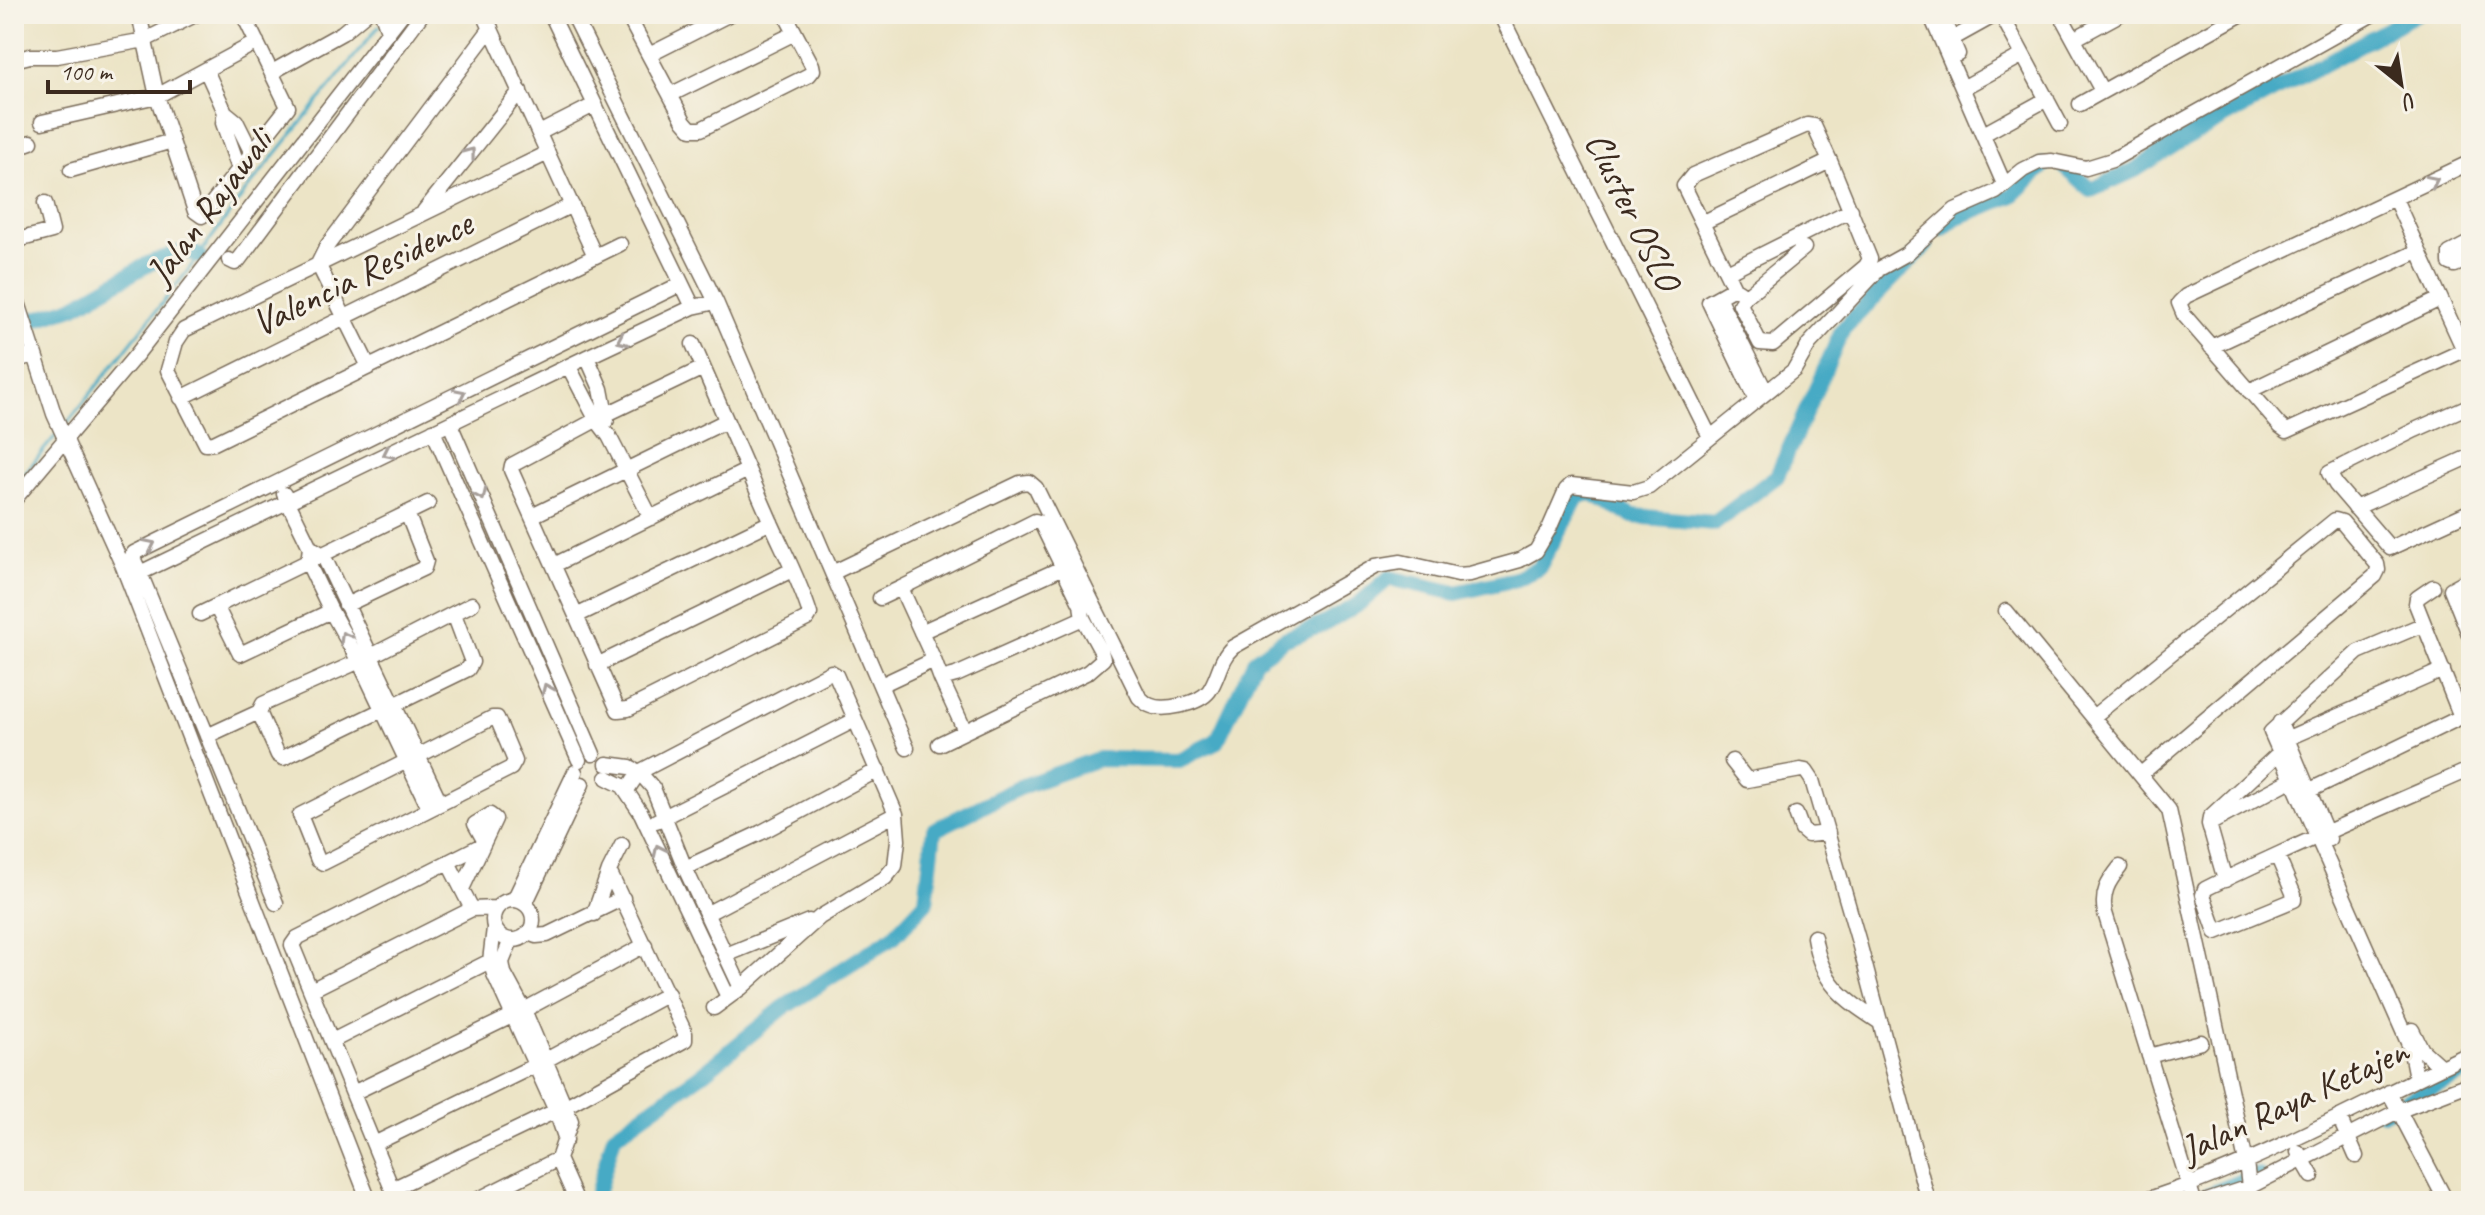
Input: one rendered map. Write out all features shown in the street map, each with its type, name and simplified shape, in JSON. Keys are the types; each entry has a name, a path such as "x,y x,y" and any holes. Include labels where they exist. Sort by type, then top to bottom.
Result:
{"street":[{"path":"139,14 157,96 199,216 205,214 288,107 245,18 262,14"},
{"path":"14,60 30,56 62,56 145,40 197,14"},
{"path":"272,72 342,33 365,14"},
{"name":"Jalan Rajawali","path":"14,500 62,432 137,354 384,20 402,14"},
{"path":"229,260 238,261 422,14"},
{"path":"484,14 595,256"},
{"path":"551,14 693,307"},
{"path":"573,14 716,302 907,748"},
{"path":"649,55 730,14"},
{"path":"629,15 684,121 691,129 701,129 796,83 813,70 785,14"},
{"name":"Cluster OSLO","path":"1500,14 1710,437"},
{"path":"1930,14 2004,184"},
{"path":"1941,14 1992,136 2047,99"},
{"path":"1952,39 1999,14 2060,124"},
{"path":"2060,14 2102,91"},
{"path":"2074,39 2120,14"},
{"path":"2080,104 2215,20 2242,14"},
{"path":"832,573 1020,483 1029,482 1036,488 1139,697 1148,705 1164,707 1203,697 1211,688 1223,658 1233,647 1376,566 1401,562 1458,575 1520,560 1536,551 1571,485 1641,491 1794,370 1809,344 1879,269 1906,254 1955,210 1996,192 2023,170 2039,162 2052,161 2086,168 2112,160 2373,14"},
{"path":"318,264 327,246 491,28"},
{"path":"670,95 795,33"},
{"path":"42,122 157,96 257,42"},
{"path":"1970,84 2023,55"},
{"path":"206,70 225,112 236,121 252,153"},
{"path":"421,214 520,91"},
{"path":"539,133 594,105"},
{"path":"225,112 223,123 239,169"},
{"path":"1807,125 1814,126 1851,210 1870,259 1866,266 1773,344 1760,343 1740,304 1740,292 1684,186 1693,175 1807,125"},
{"path":"71,170 172,141"},
{"path":"14,148 31,142"},
{"path":"548,153 184,330 176,342 168,367 206,444 211,445 620,244"},
{"path":"1702,223 1830,161"},
{"path":"2395,199 2440,299 2467,349 2290,431 2282,429 2182,311 2181,299 2471,162"},
{"path":"14,241 52,231 45,203"},
{"name":"Valencia Residence","path":"181,398 572,205"},
{"path":"1727,272 1851,210"},
{"path":"1761,396 1713,299 1740,292 1804,248"},
{"path":"2211,347 2418,251"},
{"path":"318,264 369,367"},
{"path":"276,903 132,556 681,284"},
{"path":"14,290 33,355 62,432 122,564 369,1201"},
{"path":"2249,391 2440,299"},
{"path":"140,573 693,307 716,302"},
{"path":"571,340 579,361 582,392 601,416 651,518"},
{"path":"693,344 810,612 807,619 623,711 615,707 512,475 512,465 601,416 703,368"},
{"path":"14,361 33,355"},
{"path":"579,361 598,383 601,416"},
{"path":"582,392 598,383"},
{"path":"2471,405 2330,471 2333,481 2390,548 2471,511"},
{"path":"532,516 726,421"},
{"path":"450,424 593,754 601,757 607,771 627,790 647,825 728,997"},
{"path":"433,431 579,772 596,786 607,771 630,767 653,788 663,818 741,988"},
{"path":"2355,508 2471,456"},
{"path":"554,565 748,470"},
{"path":"279,483 310,547 323,555 346,605 365,659 434,805"},
{"path":"200,614 428,503"},
{"path":"346,605 424,568 426,561 407,513"},
{"path":"2093,717 2335,520 2342,522 2377,564 2375,576 2141,774"},
{"path":"880,598 1035,521 1041,523 1064,567 1081,605 1083,618 1101,651 1103,659 1088,672 939,744"},
{"path":"576,616 771,522"},
{"path":"310,547 308,563 331,611 365,659"},
{"path":"921,632 1064,567"},
{"path":"597,665 792,570"},
{"path":"2471,578 2451,589 2471,638"},
{"path":"2303,793 2461,717 2416,600 2433,587"},
{"path":"901,588 965,731"},
{"path":"207,736 259,712 263,704 365,659 472,604"},
{"path":"216,606 240,654 331,611"},
{"path":"2006,611 2169,810 2247,1175"},
{"path":"259,712 278,755 283,758 468,669 472,662 471,654 454,614"},
{"path":"941,679 981,665 1083,618"},
{"path":"2303,793 2291,780 2280,745 2280,722 2358,652 2424,624"},
{"path":"881,685 934,660"},
{"path":"2225,880 2209,824 2211,815 2280,745 2443,670"},
{"path":"627,790 639,772 827,673 836,675 896,814 897,857 891,872 820,917 741,988 714,1008"},
{"path":"497,718 515,761 514,766 323,863 318,860 300,815 412,758 497,718"},
{"path":"647,825 855,720"},
{"path":"2280,745 2414,1045 2416,1078"},
{"path":"520,902 579,772 593,754"},
{"path":"1732,761 1747,780 1796,770 1806,771 1814,785 1928,1201"},
{"path":"2277,855 2294,900 2218,932 2203,893 2206,888 2277,855 2471,769"},
{"path":"685,868 760,833 878,770"},
{"path":"2209,824 2291,780"},
{"path":"706,914 896,814"},
{"path":"1796,814 1802,830 1808,835 1828,833"},
{"path":"462,889 483,842 292,945 394,1195 685,1040 685,1033 668,994 609,871"},
{"path":"594,914 622,845"},
{"path":"448,862 472,909"},
{"path":"2120,867 2106,887 2104,908 2191,1193"},
{"path":"682,900 696,892"},
{"path":"528,933 547,935 623,898"},
{"path":"311,990 472,909 496,908 504,902 520,902 532,913 532,925 520,939 501,937 494,928"},
{"path":"475,1201 558,1159 571,1121 561,1108 504,973 496,961 493,918 496,908"},
{"path":"726,955 820,917"},
{"path":"1814,937 1822,968 1836,992 1881,1023"},
{"path":"703,946 718,938"},
{"path":"332,1041 496,961 511,940"},
{"path":"353,1093 519,1012 645,945"},
{"path":"374,1144 541,1062 668,994"},
{"path":"2149,1056 2201,1042"},
{"path":"2414,1045 2441,1067"},
{"name":"Jalan Raya Ketajen","path":"2143,1201 2214,1189 2247,1175 2394,1101 2416,1078 2471,1053"},
{"path":"2214,1189 2298,1151 2394,1101 2471,1083"},
{"path":"2394,1101 2446,1201"},
{"path":"2344,1126 2356,1156"},
{"path":"2298,1151 2312,1176"},
{"path":"558,1159 575,1201"}],"waterway":[{"path":"2065,167 2091,190 2135,170 2179,142 2416,14"},
{"path":"65,426 186,273 245,192 379,26"},
{"path":"1942,229 1955,218 2013,195 2044,165"},
{"path":"595,1201 614,1136 703,1073 783,1008 893,937 926,902 934,830 1023,786 1098,759 1179,760 1217,741 1255,660 1285,639 1324,624 1359,604 1389,578 1456,593 1516,579 1538,569 1578,496 1592,493 1633,516 1715,523 1777,476 1843,329 1926,245"},
{"path":"33,320 73,307 150,263 187,250 199,256"},
{"path":"14,486 57,434"},
{"path":"2383,1112 2471,1069"},
{"path":"2193,1201 2258,1175"}]}
